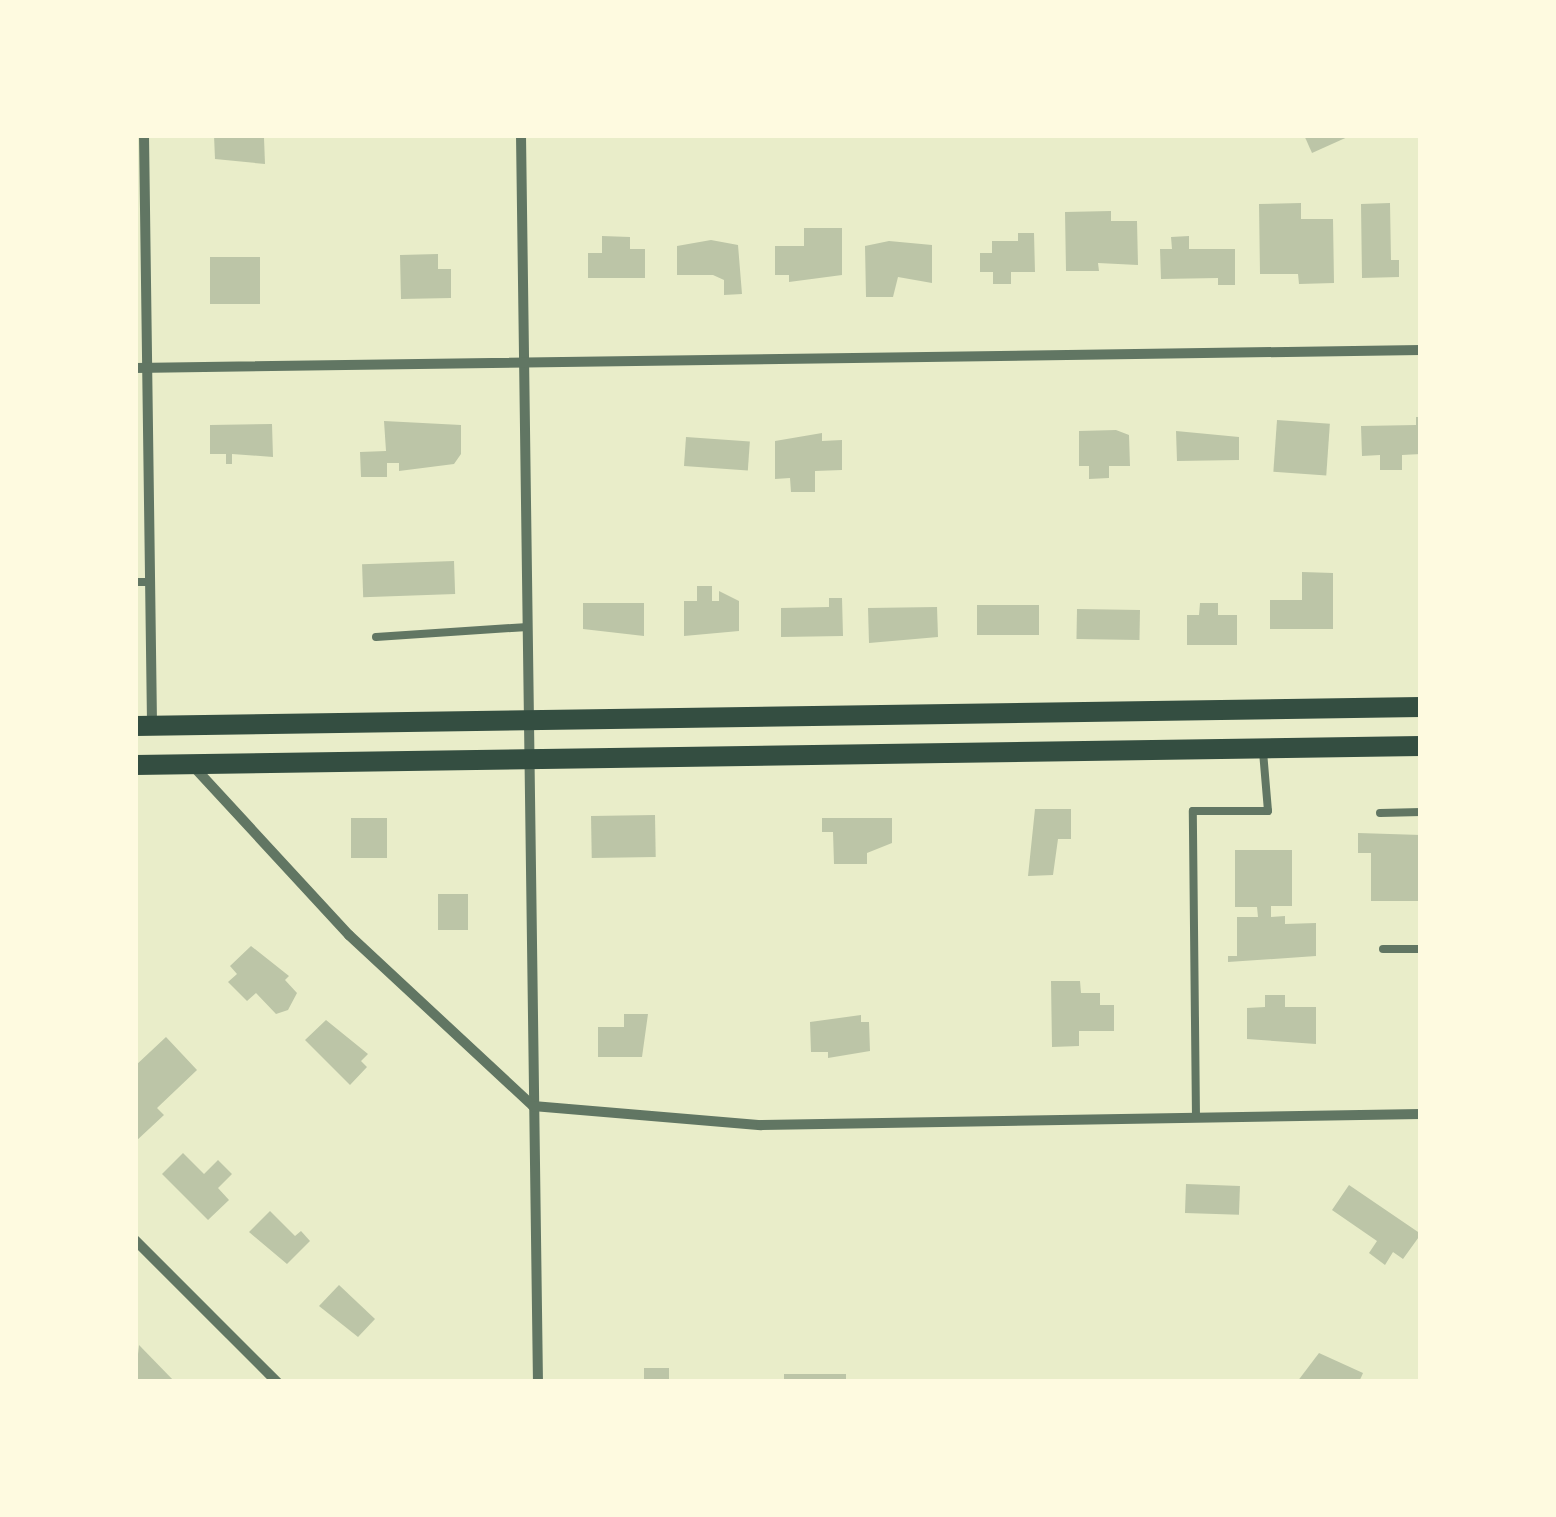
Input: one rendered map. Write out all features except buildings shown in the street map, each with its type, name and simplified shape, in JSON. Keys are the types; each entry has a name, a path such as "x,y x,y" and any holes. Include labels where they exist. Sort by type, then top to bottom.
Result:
{"main road":[{"path":"144,726 1421,708"},
{"path":"135,765 1421,746"}],"street":[{"path":"144,135 141,368 150,582 144,726"},
{"path":"520,135 538,1382"},
{"path":"141,368 1421,350"},
{"path":"192,765 349,934 533,1106 760,1125 1421,1114"},
{"path":"135,1240 277,1382"}],"lane":[{"path":"135,582 150,582"},
{"path":"376,637 528,628"},
{"path":"1196,1118 1193,811 1268,811 1263,750"},
{"path":"1380,813 1421,812"},
{"path":"1383,949 1421,949"}]}
